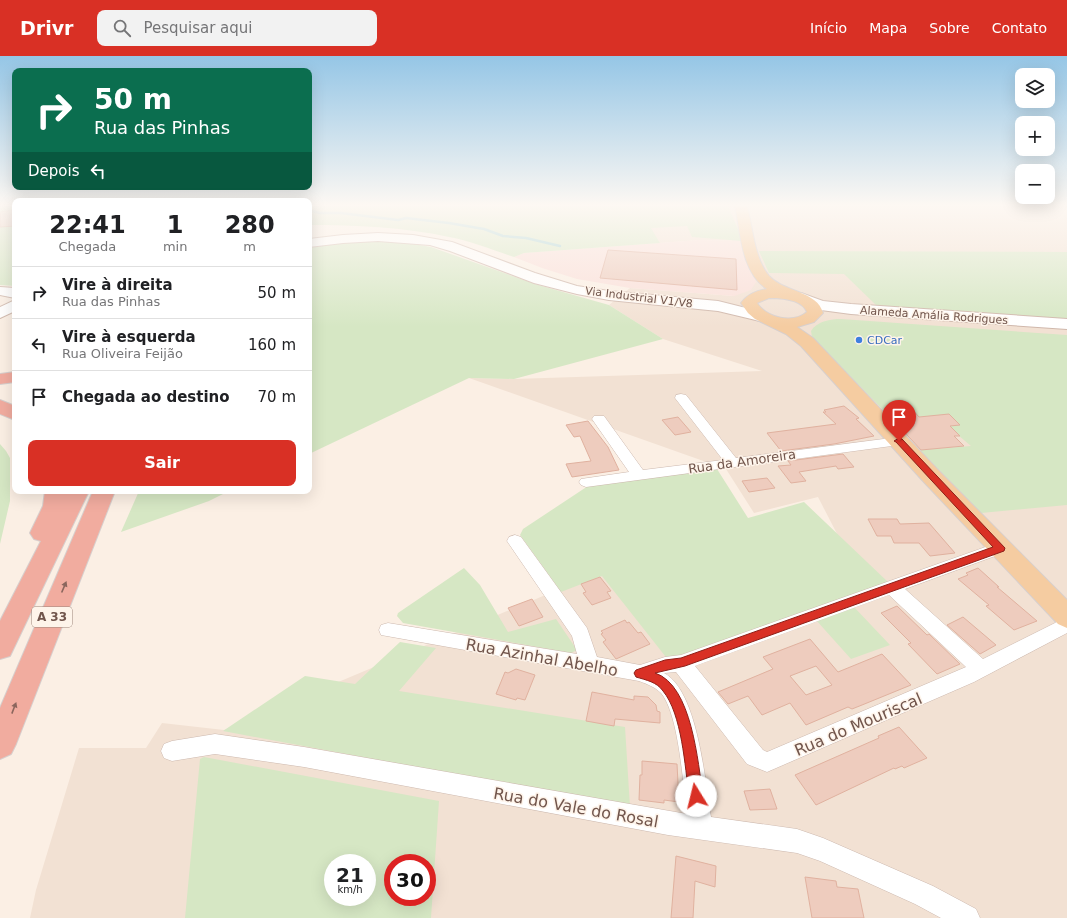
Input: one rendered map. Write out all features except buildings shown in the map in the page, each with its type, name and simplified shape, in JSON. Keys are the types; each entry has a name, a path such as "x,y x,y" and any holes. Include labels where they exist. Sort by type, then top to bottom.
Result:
{"highway":[{"path":"0,378 12,377"},
{"path":"0,406 12,412"},
{"path":"0,635 18,588 54,506 56,494"},
{"name":"A 33","path":"0,648 77,494"},
{"name":"A 33","path":"0,744 103,494"}],"main road":[{"name":"Via Industrial V1/V8","path":"448,246 531,277 571,288 626,298 720,306 744,311 766,318"},
{"name":"Via Industrial V1/V8","path":"466,246 538,274 589,287 633,293 720,300 755,297"},
{"path":"750,246 752,254 763,278 775,287 809,303 814,308 815,313 805,329 808,342"},
{"path":"763,278 762,287 749,303 752,310 792,331 808,342 1000,548 1067,616"},
{"path":"755,297 768,293 797,297"},
{"name":"Alameda Amália Rodrigues","path":"797,297 821,305 851,309 1067,324"},
{"name":"Alameda Amália Rodrigues","path":"810,319 840,315 1067,331"},
{"path":"766,318 791,323 810,319"}],"street":[{"path":"681,398 733,463"},
{"path":"599,419 639,475"},
{"name":"Rua da Amoreira","path":"586,482 899,441"},
{"path":"515,541 580,633 589,664"},
{"path":"640,673 665,665 681,663 893,588 1000,548"},
{"path":"893,588 981,669"},
{"name":"Rua do Mouriscal","path":"681,663 756,757 767,762 960,679 1067,624"},
{"name":"Rua Azinhal Abelho","path":"388,630 640,673 659,680 668,687 682,715 686,729 701,828"},
{"name":"Rua do Vale do Rosal","path":"172,751 215,744 304,757 668,823 797,841 823,850 924,895 968,918"}],"shaded area":[{"path":"615,246 744,246 748,264 756,282 751,290 734,296 630,288 577,279 514,257 524,253"},
{"path":"744,246 1067,246 1067,918 30,918 36,890 79,748 146,748 162,723 224,730 600,572 865,588 818,497 754,513 726,469 469,378 514,379 762,371 663,339 609,305 630,288 734,296 748,264"}],"green space":[{"path":"0,246 12,246 12,286 0,285"},
{"path":"320,246 431,247 535,284 609,305 663,339 514,379 469,378 312,453 312,248"},
{"path":"483,246 616,246 524,253 514,257"},
{"path":"759,251 1067,252 1067,319 878,307 844,274 769,273"},
{"path":"841,319 1067,335 1067,505 981,513 920,450 971,446 958,435 898,423 890,417 812,337 811,331 820,323 829,320"},
{"path":"0,444 10,458 10,501 0,544"},
{"path":"717,469 748,518 804,502 889,583 669,661 602,576 561,592 520,535 523,529 588,486"},
{"path":"138,494 223,494 209,501 121,532"},
{"path":"464,568 480,585 508,632 556,619 577,650 571,653 403,623 397,616 398,613"},
{"path":"854,607 890,645 851,659 816,620"},
{"path":"400,642 436,648 399,691 625,727 630,807 223,731 305,676 355,684"},
{"path":"204,757 439,801 435,854 384,854 384,906 432,906 431,918 185,918 200,759"}],"place":[{"name":"CDCar","path":"859,340"}],"route":[{"path":"696,796 686,729 676,701 668,687 659,680 640,673 665,665 681,663 893,588 1000,548 899,441"}]}
